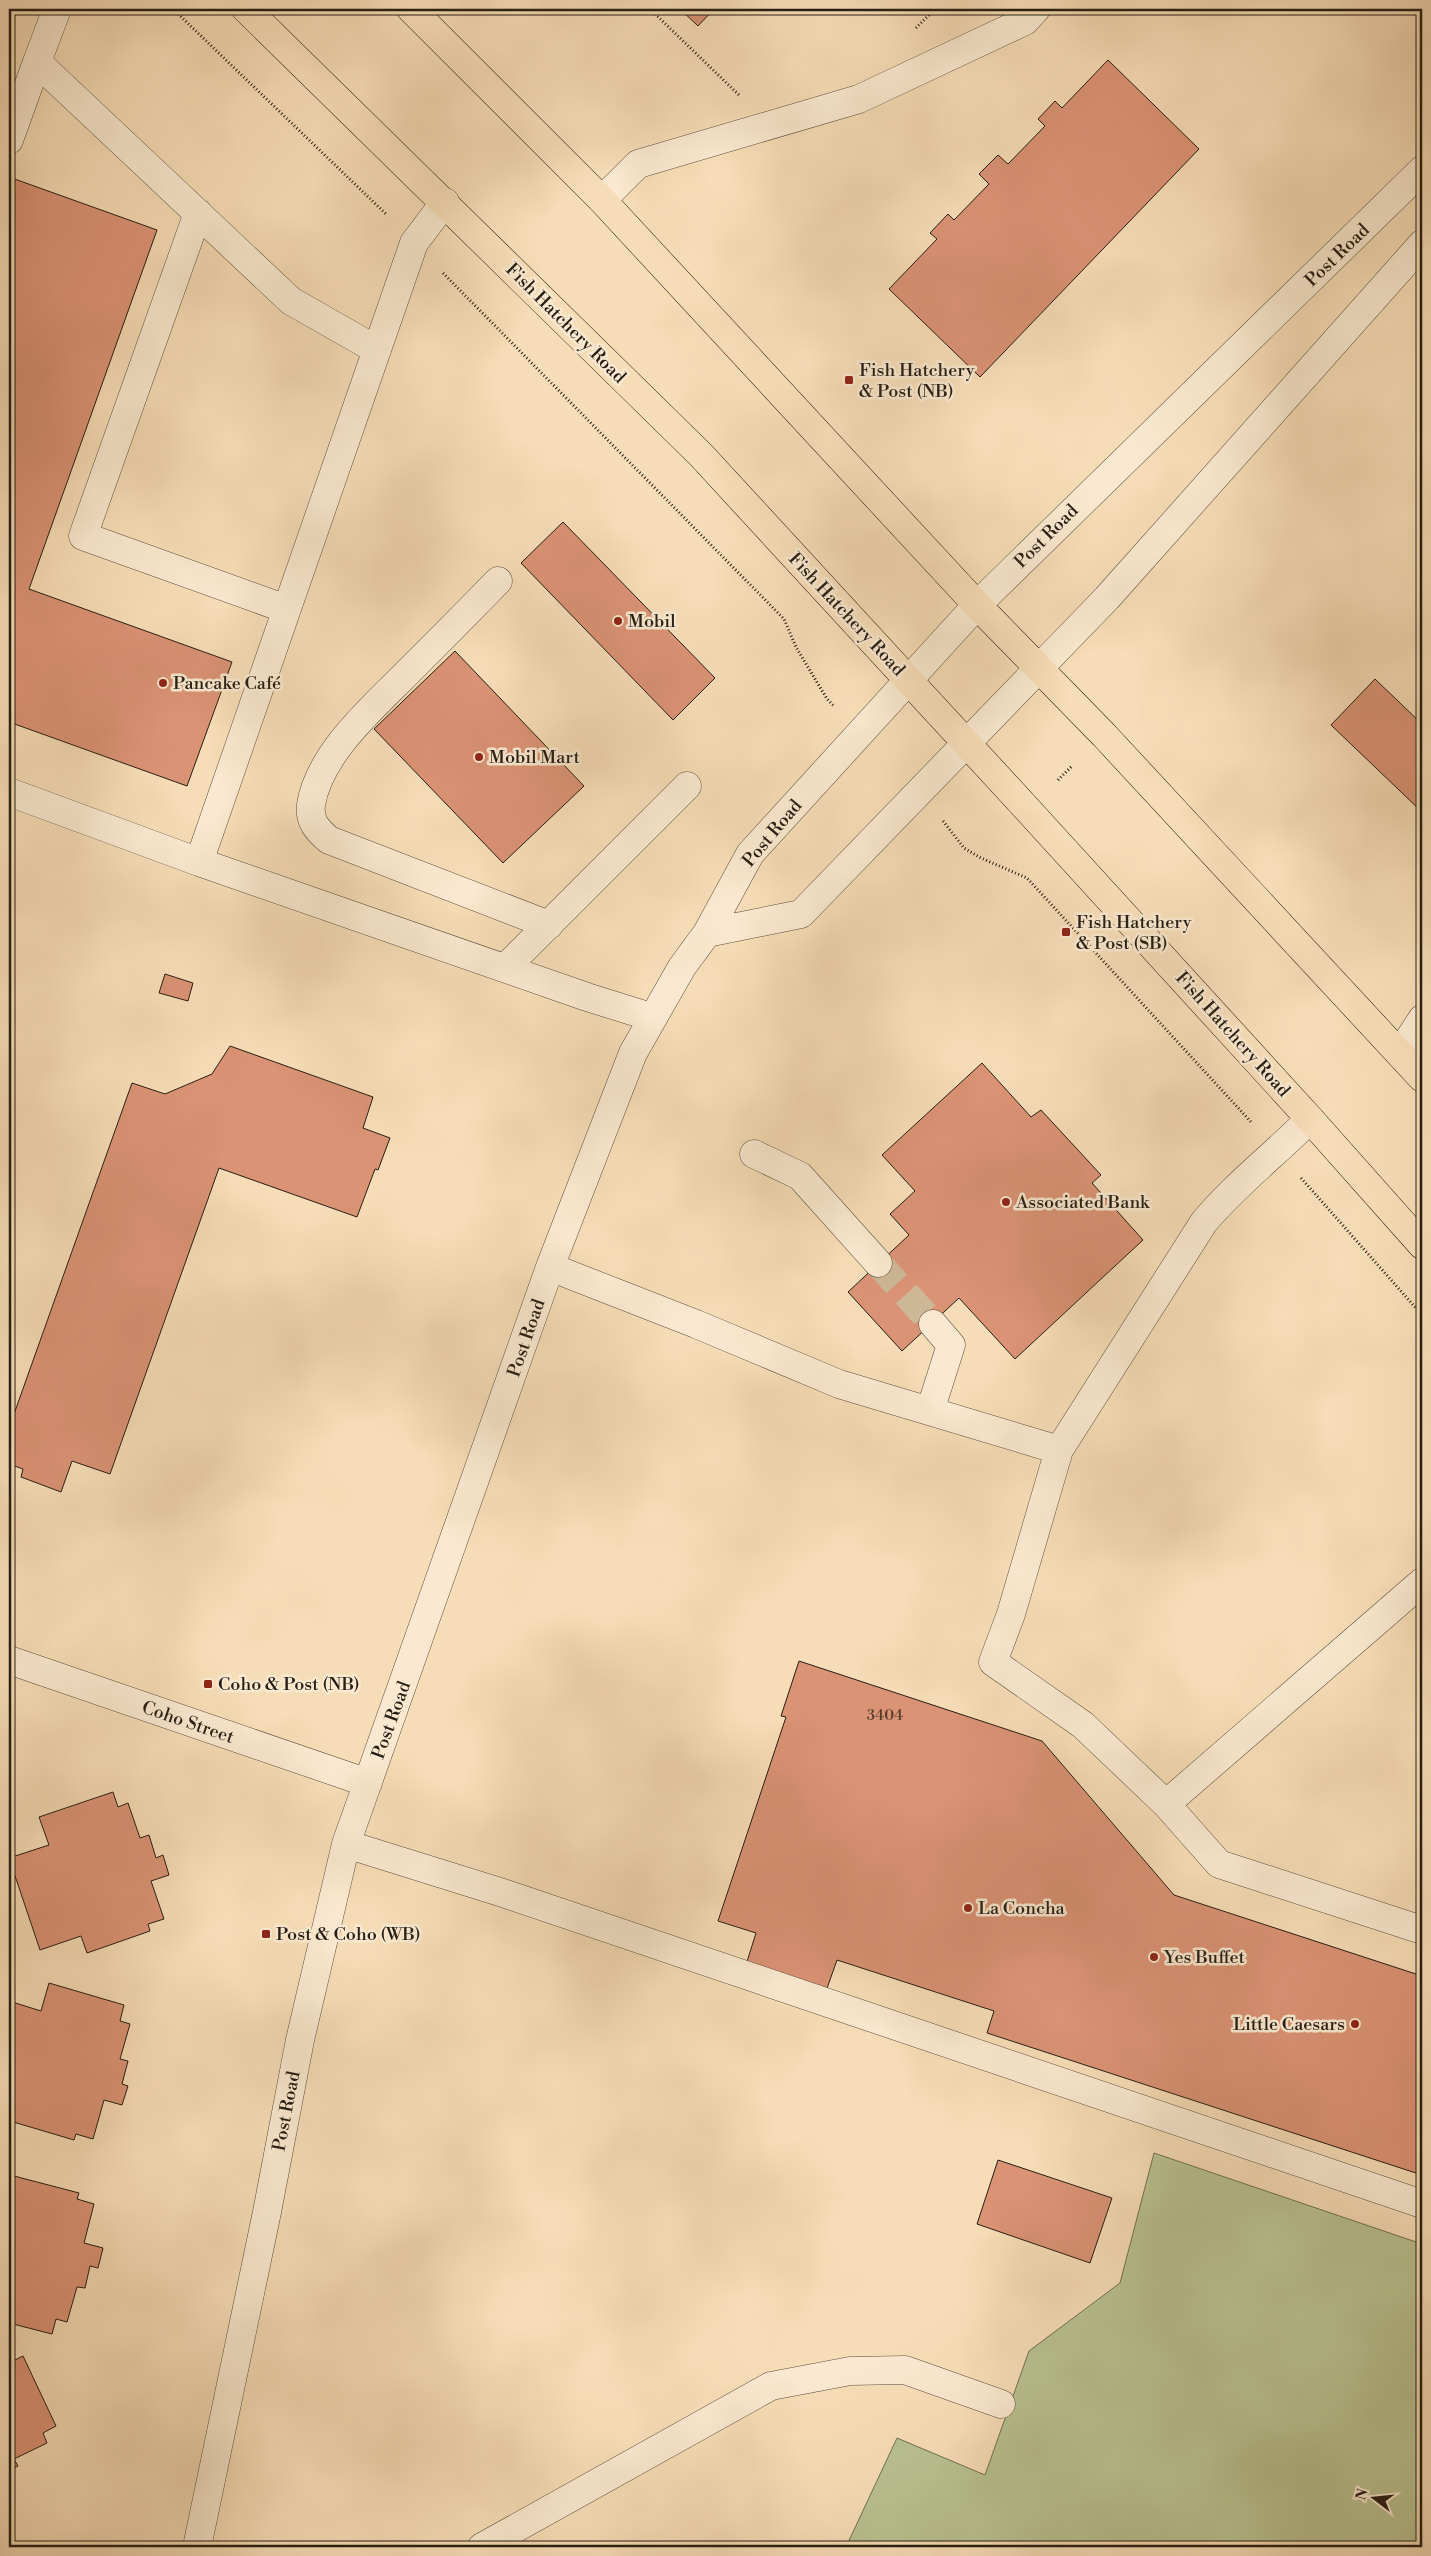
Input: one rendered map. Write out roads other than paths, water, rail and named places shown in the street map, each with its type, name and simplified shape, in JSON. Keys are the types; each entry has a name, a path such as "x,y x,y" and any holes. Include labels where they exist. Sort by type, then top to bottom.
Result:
{"main road":[{"name":"Fish Hatchery Road","path":"246,9 701,455 966,742 1310,1119 1422,1245"},
{"path":"410,9 602,200 977,605 1111,742 1422,1078"}],"street":[{"path":"9,140 57,9"},
{"path":"602,200 638,164 858,99 1025,20 1036,9"},
{"path":"37,62 291,300 377,350"},
{"name":"Post Road","path":"197,2547 267,2212 300,2040 346,1844 550,1267 620,1083 651,1017 682,966 706,933 750,854 908,679 1046,535 1338,255 1422,170"},
{"path":"199,862 414,243 445,202"},
{"path":"198,213 83,536 286,610"},
{"path":"706,933 801,914 1106,598 1422,244"},
{"path":"498,581 369,712 340,745 324,768 317,785 311,805 312,819 318,831 329,840 549,925"},
{"path":"505,968 687,786"},
{"path":"9,792 199,862 651,1017"},
{"path":"1400,1053 1422,1019"},
{"path":"1310,1119 1278,1152 1224,1199 1204,1222 1059,1450 1011,1614 993,1662 1083,1725 1166,1804 1218,1864 1422,1930"},
{"path":"754,1154 800,1176 878,1264"},
{"path":"550,1267 696,1324 839,1384 1059,1450"},
{"path":"930,1411 951,1345 933,1324"},
{"path":"1166,1804 1422,1582"},
{"name":"Coho Street","path":"9,1660 368,1783"},
{"path":"346,1844 506,1894 1422,2204"},
{"path":"482,2547 771,2386 850,2371 906,2370 1001,2404"}],"tunnel":[{"path":"878,1263 933,1324"}],"place":[{"name":"Fish Hatchery & Post (NB)","path":"849,380"},
{"name":"Mobil","path":"618,621"},
{"name":"Pancake Café","path":"163,683"},
{"name":"Mobil Mart","path":"479,757"},
{"name":"Fish Hatchery & Post (SB)","path":"1066,932"},
{"name":"Associated Bank","path":"1006,1202"},
{"name":"Coho & Post (NB)","path":"208,1684"},
{"name":"La Concha","path":"968,1908"},
{"name":"Post & Coho (WB)","path":"266,1934"},
{"name":"Yes Buffet","path":"1154,1957"},
{"name":"Little Caesars","path":"1355,2024"}]}
